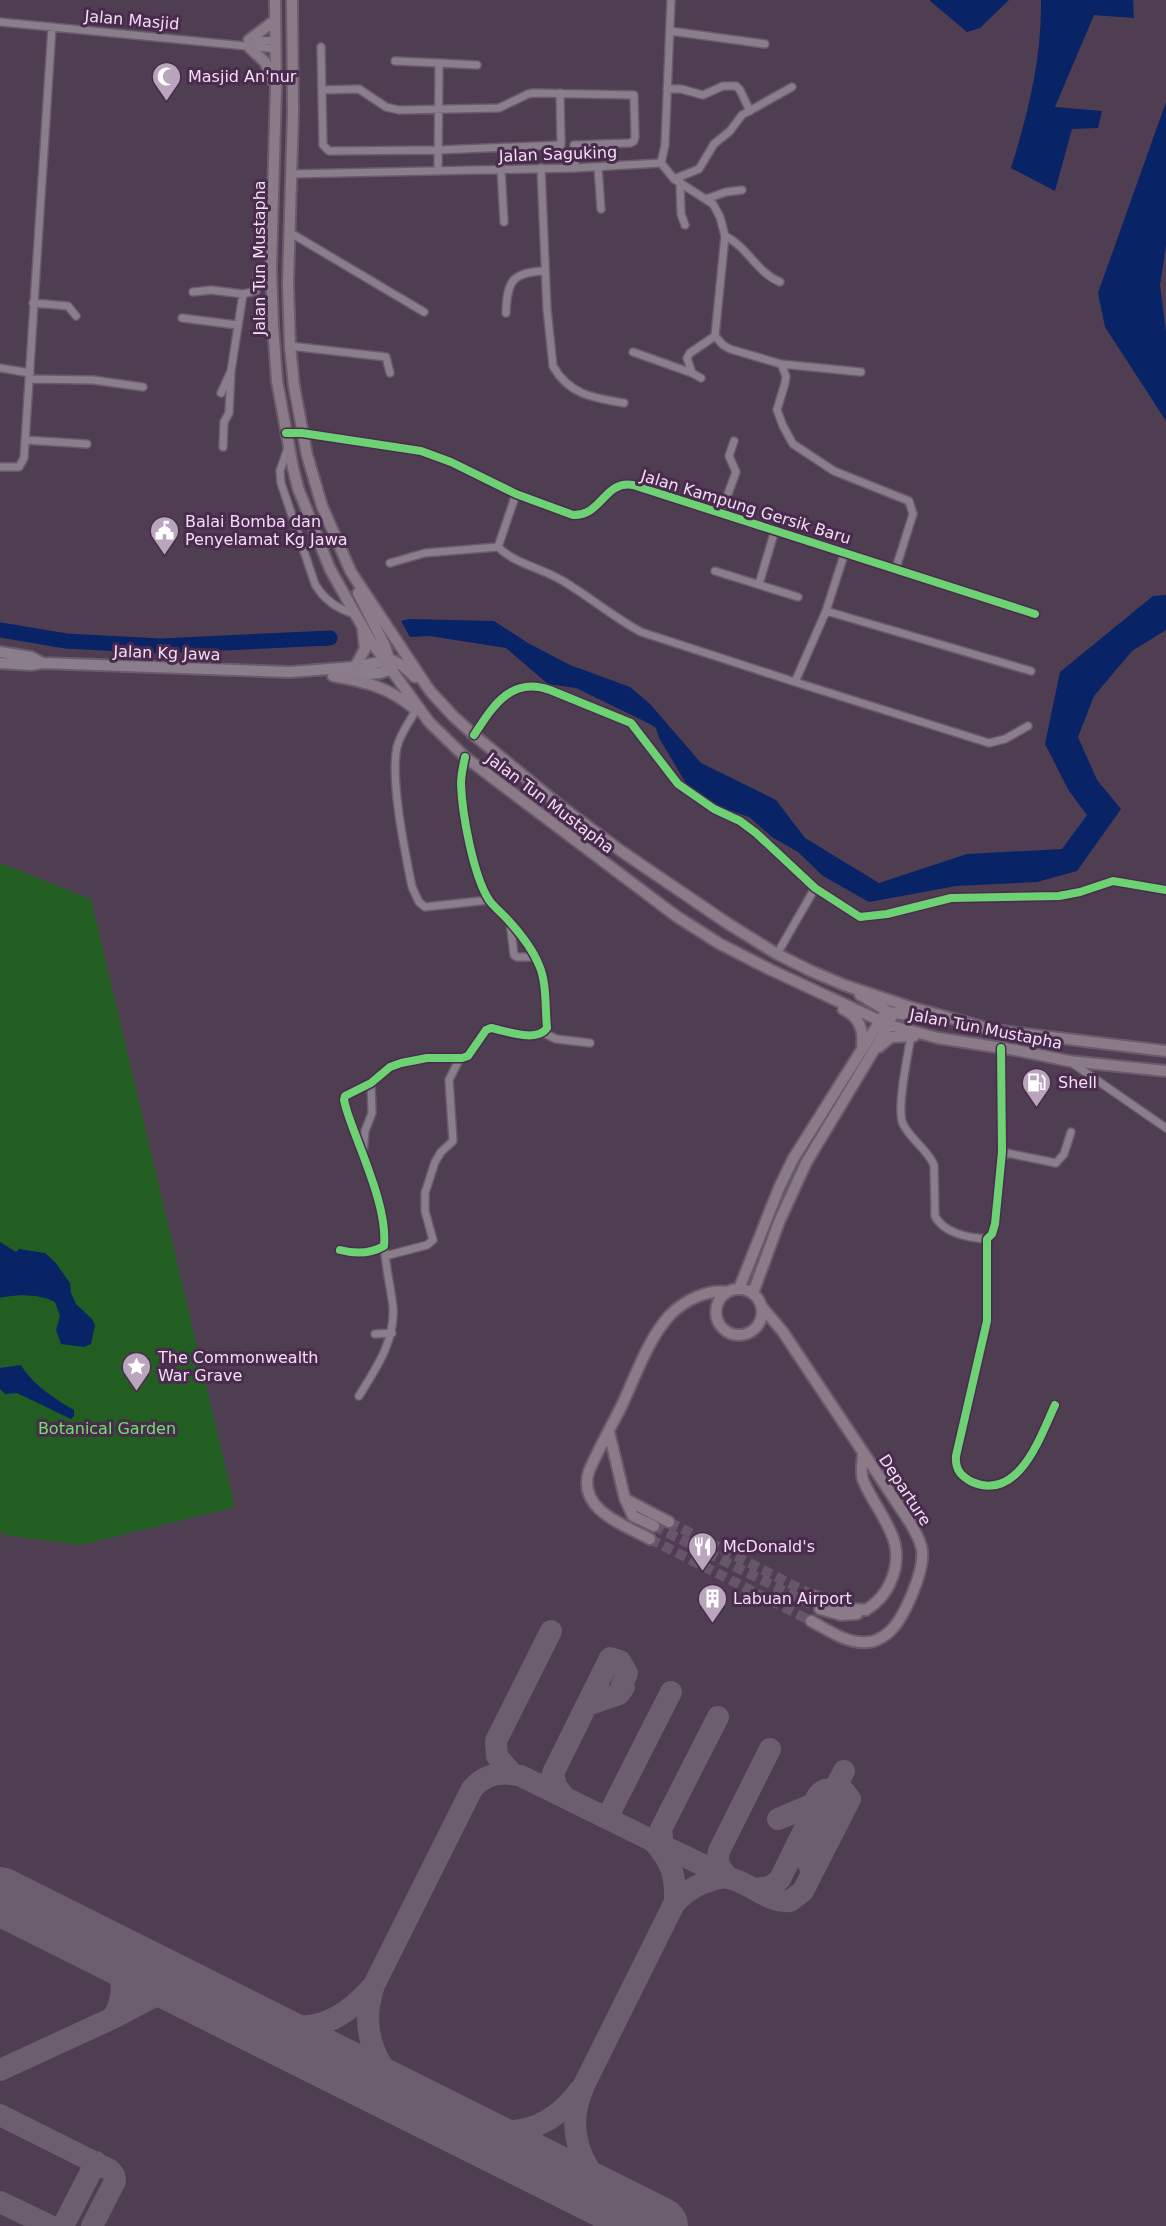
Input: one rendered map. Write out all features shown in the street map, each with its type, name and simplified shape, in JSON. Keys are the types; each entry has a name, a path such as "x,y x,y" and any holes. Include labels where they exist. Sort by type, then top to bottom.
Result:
{"main road":[{"name":"Jalan Tun Mustapha","path":"275,0 276,87 272,268 277,381 286,433 298,488 330,569 363,629 429,722 465,757 676,916 720,944 798,983 885,1023 938,1038 1069,1061 1166,1071"},
{"path":"292,0 290,346 302,433 319,499 366,610 380,636 389,663 410,671 474,735 558,804 680,893 777,954 844,985 889,1012 994,1030 1166,1051"},
{"path":"274,21 250,44 265,62 276,87"},
{"path":"291,27 276,45 291,60"},
{"path":"351,572 430,691"},
{"path":"355,667 365,649 363,629"},
{"name":"Jalan Kg Jawa","path":"0,652 31,657 42,663"},
{"name":"Jalan Kg Jawa","path":"0,663 359,676 389,663"},
{"name":"Jalan Kg Jawa","path":"290,672 389,663"},
{"path":"333,676 376,685 399,696 429,722"},
{"path":"798,983 812,994 845,1010 857,1019 863,1033 862,1049"},
{"path":"844,985 910,1007 994,1030"},
{"path":"650,1539 597,1508 586,1490 585,1481 589,1471 655,1338 669,1316 682,1305 699,1296 734,1290 753,1293 762,1307 760,1323 755,1329 741,1335 733,1335 720,1326 716,1311 722,1297 734,1290 793,1159 862,1049 891,1016 889,1012"},
{"path":"753,1293 779,1222 806,1163 869,1059 885,1023"},
{"path":"869,1059 891,1037 938,1038"},
{"name":"Departure","path":"762,1307 783,1332 918,1537 922,1556 920,1572 908,1600 889,1633 874,1641 853,1641 811,1621"},
{"path":"609,1432 625,1500 633,1516 654,1526"},
{"path":"820,1608 841,1616 857,1614 875,1605 893,1577 897,1554 892,1534 862,1478 863,1452"},
{"path":"625,1500 669,1522"},
{"path":"814,1596 843,1608 866,1610"}],"street":[{"path":"671,0 665,145 661,164 677,181 706,199 718,210 725,236 715,336 730,349 781,364 861,372"},
{"name":"Jalan Masjid","path":"0,22 227,43 276,45"},
{"path":"0,467 15,468 22,463 25,440 52,27"},
{"path":"670,31 765,44"},
{"path":"321,47 323,145 329,151 438,150 630,143 634,141 635,99 630,93 528,94 499,108 393,110 359,88 322,90"},
{"path":"395,61 477,65"},
{"path":"438,171 439,63"},
{"path":"667,89 681,89 703,95 723,86 736,86 750,111"},
{"path":"677,181 699,169 714,144 730,131 742,115 792,87"},
{"path":"560,93 561,145"},
{"path":"574,145 575,168"},
{"name":"Jalan Saguking","path":"291,174 661,164"},
{"path":"598,167 602,209"},
{"path":"541,168 547,309 552,360 557,374 573,390 584,395 624,404"},
{"path":"501,169 504,222"},
{"path":"677,181 685,225"},
{"path":"706,199 726,192 742,190"},
{"path":"289,232 424,312"},
{"path":"725,236 734,240 761,270 780,282"},
{"path":"193,292 211,290 243,294 256,291 258,268 272,268"},
{"path":"506,314 508,292 517,277 526,272 545,271"},
{"path":"223,447 224,422 229,413 231,371 243,294"},
{"path":"33,303 68,306 76,316"},
{"path":"182,318 237,325"},
{"path":"692,373 687,358 690,353 715,336"},
{"path":"290,346 386,357 390,373"},
{"path":"633,352 701,378"},
{"path":"781,364 786,376 777,410 793,444 834,471 909,501 913,514 896,568"},
{"path":"0,368 30,376 93,380 143,387"},
{"path":"221,393 231,371"},
{"name":"Jalan Kampung Gersik Baru","path":"286,433 302,433 422,451 451,462 516,494 573,515 582,515 595,508 610,491 620,484 627,484 1035,614"},
{"path":"25,440 87,444"},
{"path":"721,513 735,472 729,456 734,441"},
{"path":"289,447 280,471 281,483 315,584 334,606 342,611 355,614"},
{"path":"498,547 516,494"},
{"path":"759,584 775,530"},
{"path":"390,563 426,553 498,547 510,557 563,581 617,620 641,632 989,743 1005,739 1029,726"},
{"path":"795,682 826,611 845,552"},
{"path":"715,571 798,597"},
{"path":"826,611 1031,671"},
{"path":"474,735 503,697 515,688 529,686 539,686 631,723 678,784 714,809 740,821 756,833 814,888 860,917 895,913 951,898 1059,896 1113,881 1166,890"},
{"path":"416,710 398,743 396,758 398,793 412,887 419,902 425,907 489,900"},
{"path":"358,1396 380,1361 392,1333 393,1307 382,1217 344,1098 371,1083 390,1067 427,1058 459,1060 468,1056 486,1030 491,1028 534,1036 544,1032 547,1028 541,968 536,957 524,938 489,900 480,881 463,805 461,782 465,757"},
{"path":"777,954 814,888"},
{"path":"510,922 514,955 536,957"},
{"path":"544,1032 556,1039 590,1043"},
{"path":"910,1036 900,1116 909,1134 931,1158 934,1165 934,1216 943,1228 987,1239"},
{"path":"1002,1048 1002,1152 995,1224 992,1234 987,1239 987,1321 956,1456 959,1472 964,1478 981,1486 1006,1482 1022,1468 1055,1405"},
{"path":"385,1256 427,1245 433,1240 425,1211 425,1192 435,1162 441,1152 453,1141 449,1080 459,1060"},
{"path":"1069,1061 1166,1128"},
{"path":"363,1158 365,1131 372,1113 371,1083"},
{"path":"1002,1152 1056,1163 1065,1154 1071,1132"},
{"path":"340,1250 350,1253 366,1252 384,1246"},
{"path":"375,1334 392,1333"}],"green space":[{"name":"Botanical Garden","path":"0,863 91,899 235,1507 82,1545 9,1536 0,1532"}],"shaded area":[{"path":"929,0 1009,0 980,28 967,32"},
{"path":"1041,0 1133,0 1134,18 1094,15 1055,107 1102,111 1098,128 1072,129 1055,191 1011,168 1033,85 1039,43"},
{"path":"1166,102 1166,245 1160,285 1166,332 1166,421 1105,327 1098,293"},
{"path":"1166,595 1166,630 1132,651 1094,696 1078,737 1097,780 1121,809 1077,871 1037,882 956,886 869,902 823,876 798,852 772,837 749,817 709,803 687,785 659,738 656,728 650,724 576,688 548,684 506,648 430,636 410,637 401,621 409,619 494,621 528,643 570,665 630,687 650,704 701,763 776,800 805,838 879,883 967,854 1062,849 1087,815 1069,791 1045,744 1060,672 1153,596"},
{"path":"0,1242 16,1252 19,1249 45,1253 55,1262 70,1283 76,1304 92,1319 95,1325 91,1344 84,1347 61,1344 56,1330 60,1316 55,1302 42,1297 0,1298"},
{"path":"21,1365 38,1385 74,1410 74,1416 71,1419 17,1393 5,1394 0,1389 0,1368"}],"waterway":[{"path":"0,630 66,641 160,646 330,638"}],"taxiway":[{"path":"512,1774 497,1756 496,1741 551,1631"},
{"path":"564,1797 556,1786 553,1773 610,1658 620,1661 627,1673 622,1685 624,1687 619,1694 587,1705"},
{"path":"607,1818 671,1692"},
{"path":"718,1717 661,1829 663,1846 728,1877 719,1865 719,1851 770,1749"},
{"path":"809,1865 815,1850 812,1833 844,1771"},
{"path":"416,2104 391,2078 374,2051 368,2020 369,2003 374,1985 472,1789 483,1780 495,1775 521,1776 653,1841 668,1862 675,1883 675,1902 584,2085 576,2112 577,2141 588,2167 605,2190 626,2209"},
{"path":"672,1907 691,1889 723,1877 737,1881 774,1899 790,1901 803,1891 850,1799 844,1791 826,1790 819,1795 814,1804 778,1819"},
{"path":"753,1889 771,1887 780,1879 807,1824"},
{"path":"85,1938 113,1963 118,1972 122,1992 113,2018"},
{"path":"250,2021 287,2027 318,2024 332,2020 345,2012 373,1986"},
{"path":"0,2070 153,1997 178,1992 200,1996"},
{"path":"470,2131 503,2132 531,2128 556,2115 579,2091"},
{"path":"0,2115 110,2170 115,2181 92,2226"},
{"path":"63,2226 96,2162"},
{"path":"0,2202 50,2226"}],"runway":[{"path":"0,1896 659,2226"}],"tunnel":[{"path":"669,1522 814,1596"},
{"path":"654,1526 820,1609"},
{"path":"650,1539 811,1621"}],"cycle path":[{"path":"286,433 302,433 421,451 451,462 516,494 573,515 591,510 615,488 633,485 1035,614"},
{"path":"474,735 504,696 524,687 550,690 631,723 678,784 714,809 740,821 815,888 860,917 887,914 951,898 1059,896 1113,881 1166,890"},
{"path":"340,1250 362,1253 384,1246 384,1230 377,1195 346,1108 345,1096 371,1083 390,1067 401,1063 427,1058 468,1056 486,1030 491,1028 529,1035 536,1035 547,1028 545,988 539,965 521,935 489,900 478,875 469,844 462,796 461,777 465,757"},
{"path":"1001,1048 1002,1152 995,1224 992,1234 987,1239 987,1321 956,1456 960,1472 972,1482 988,1486 1003,1483 1015,1475 1035,1449 1055,1405"}],"place":[{"name":"Masjid An'nur","path":"167,102"},
{"name":"Balai Bomba dan Penyelamat Kg Jawa","path":"164,556"},
{"name":"Shell","path":"1037,1108"},
{"name":"The Commonwealth War Grave","path":"137,1392"},
{"name":"McDonald's","path":"702,1572"},
{"name":"Labuan Airport","path":"712,1624"}]}
